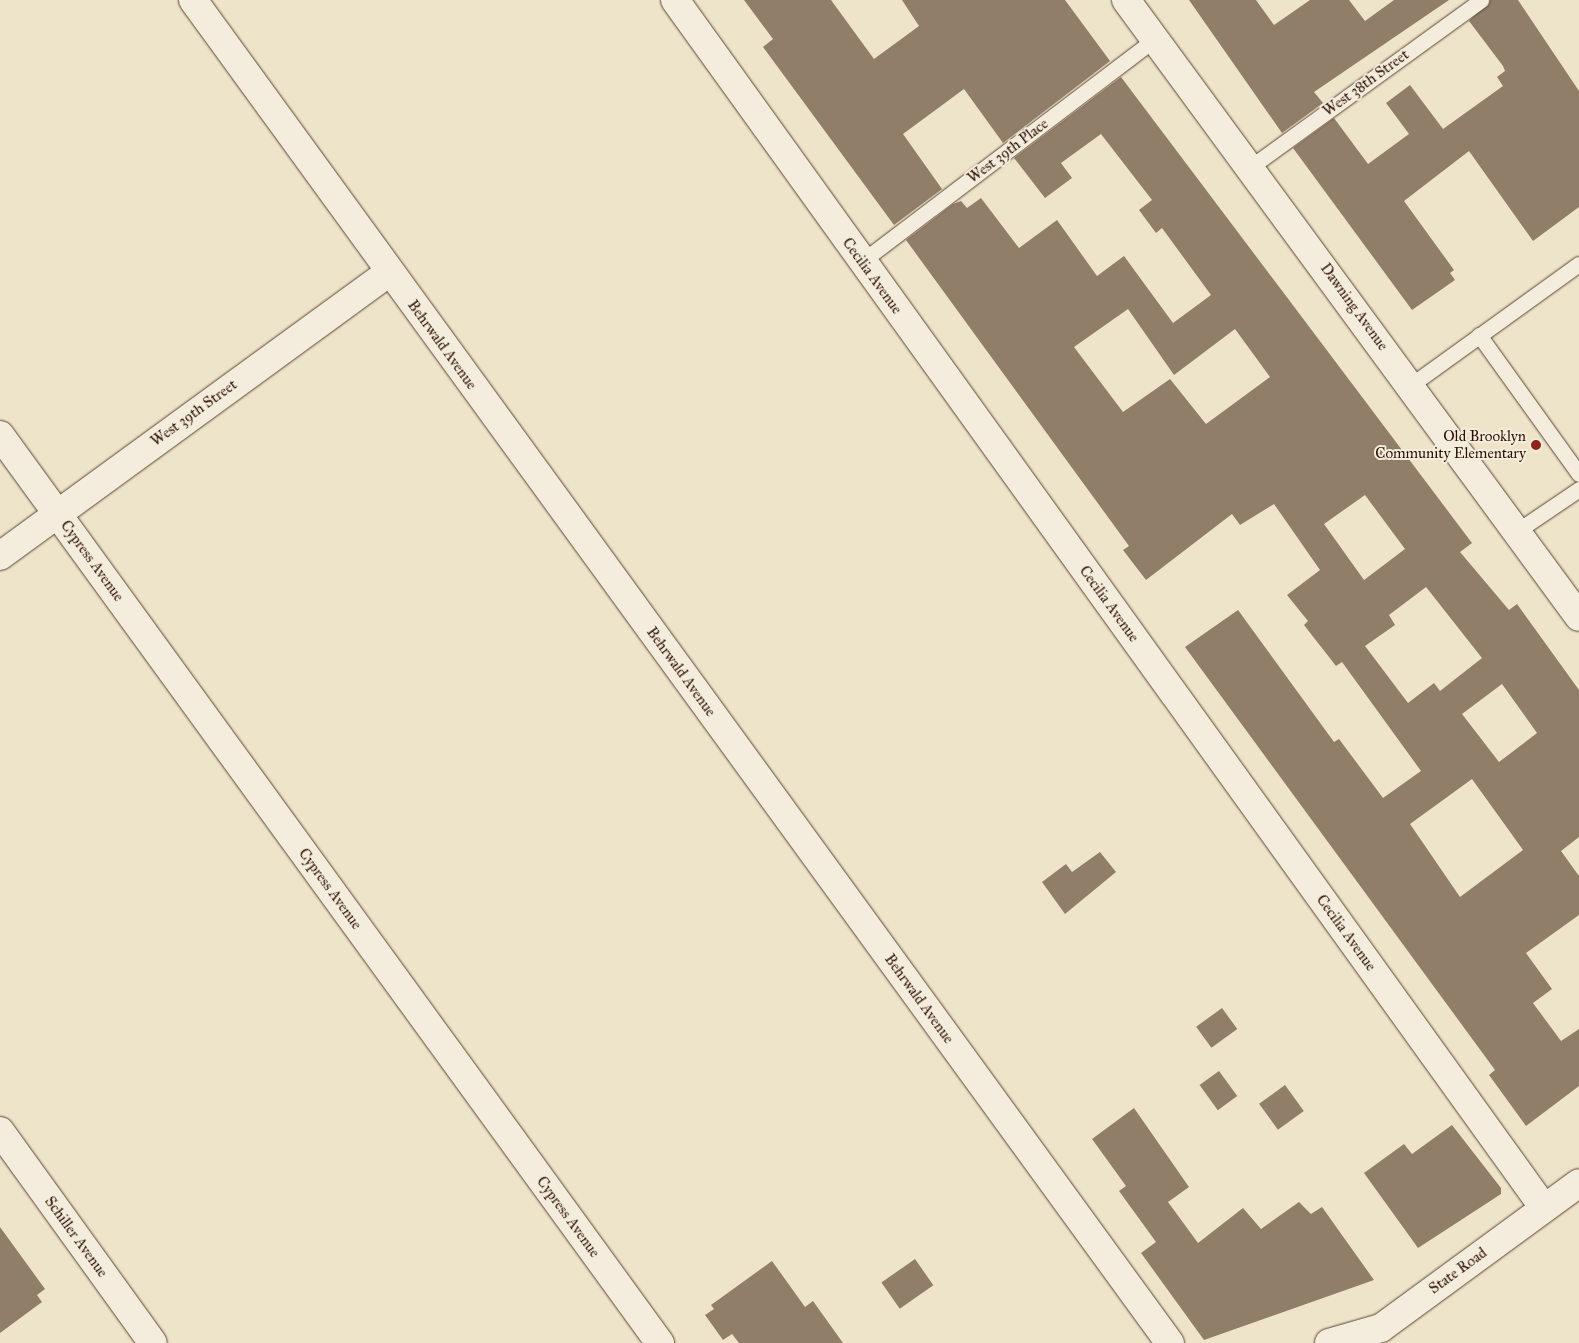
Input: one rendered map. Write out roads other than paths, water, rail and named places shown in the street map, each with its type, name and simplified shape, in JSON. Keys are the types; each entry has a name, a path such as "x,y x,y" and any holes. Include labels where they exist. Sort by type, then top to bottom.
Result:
{"street":[{"name":"Behrwald Avenue","path":"194,0 389,272 1170,1343"},
{"name":"Cecilia Avenue","path":"675,0 861,262 1544,1208"},
{"name":"Dawning Avenue","path":"1126,0 1154,40 1252,166 1579,617"},
{"name":"West 39th Street","path":"0,556 56,513 389,272"},
{"name":"Cypress Avenue","path":"0,435 660,1343"},
{"name":"Schiller Avenue","path":"0,1131 153,1343"},
{"name":"State Road","path":"1329,1343 1387,1335 1579,1182"}],"lane":[{"name":"West 38th Street","path":"1252,166 1481,0"},
{"name":"West 39th Place","path":"861,262 1154,40"},
{"path":"1411,385 1579,264"},
{"path":"1479,335 1579,474"},
{"path":"1516,531 1579,489"}],"place":[{"name":"Old Brooklyn Community Elementary","path":"1536,445"}]}
